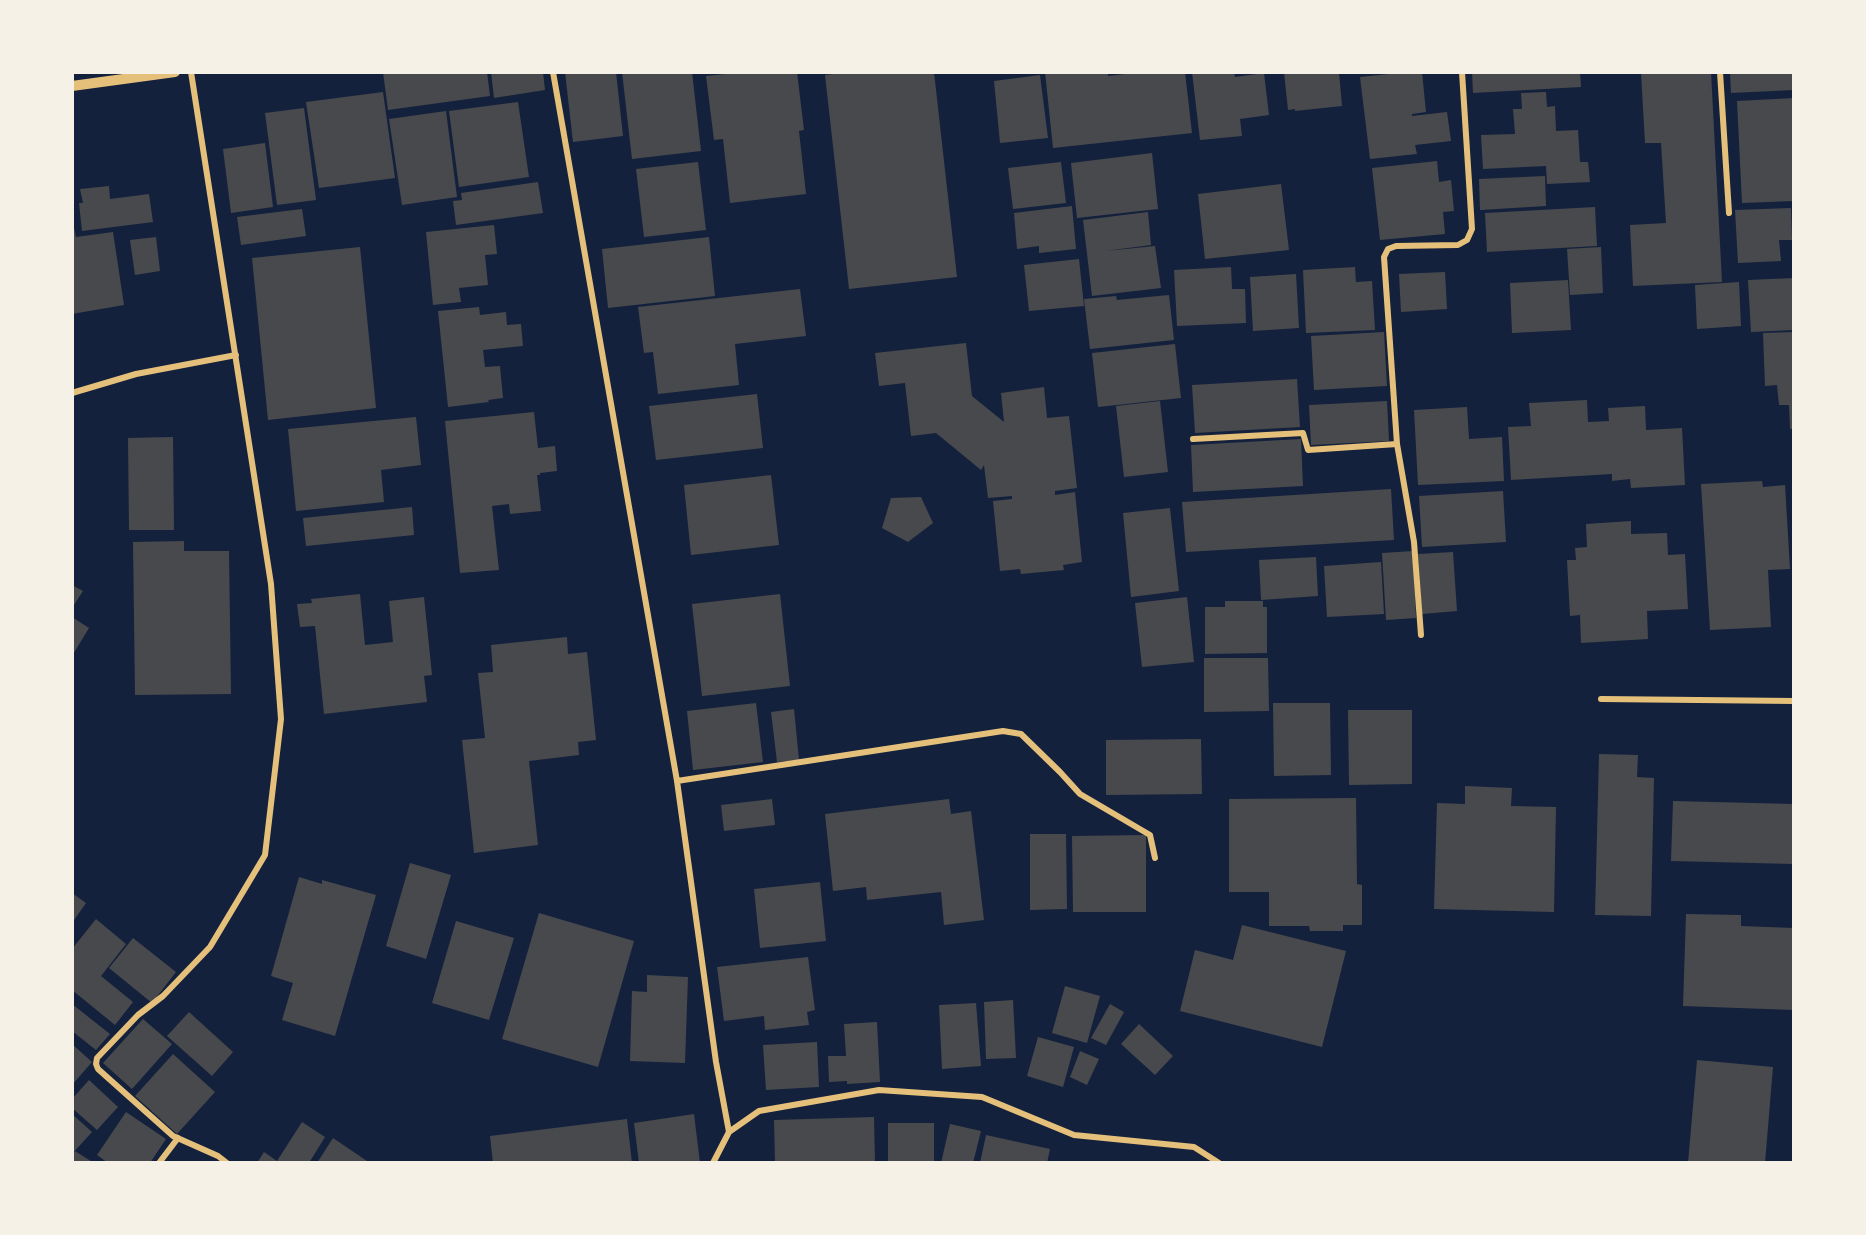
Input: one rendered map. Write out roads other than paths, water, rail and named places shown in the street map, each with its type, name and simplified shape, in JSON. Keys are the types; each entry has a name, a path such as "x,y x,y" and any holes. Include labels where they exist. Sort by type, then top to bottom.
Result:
{"street":[{"path":"72,86 175,72"},
{"path":"191,72 271,584 281,719 265,855 210,946 163,996 138,1015 97,1058 96,1064 98,1069 132,1101 178,1138 218,1156 227,1163"},
{"path":"553,72 677,781 717,1070 729,1132"},
{"path":"1421,635 1414,542 1397,444 1384,257 1388,249 1396,246 1458,245 1467,240 1472,229 1461,72"},
{"path":"1720,72 1729,213"},
{"path":"72,393 136,374 236,355"},
{"path":"1193,439 1302,433 1308,450 1397,444"},
{"path":"1601,699 1794,701"},
{"path":"677,781 1003,731 1021,734 1080,794 1150,835 1155,858"},
{"path":"713,1163 729,1132 759,1111 879,1090 982,1096 1074,1135 1194,1147 1219,1163"},
{"path":"159,1163 178,1138"}]}
